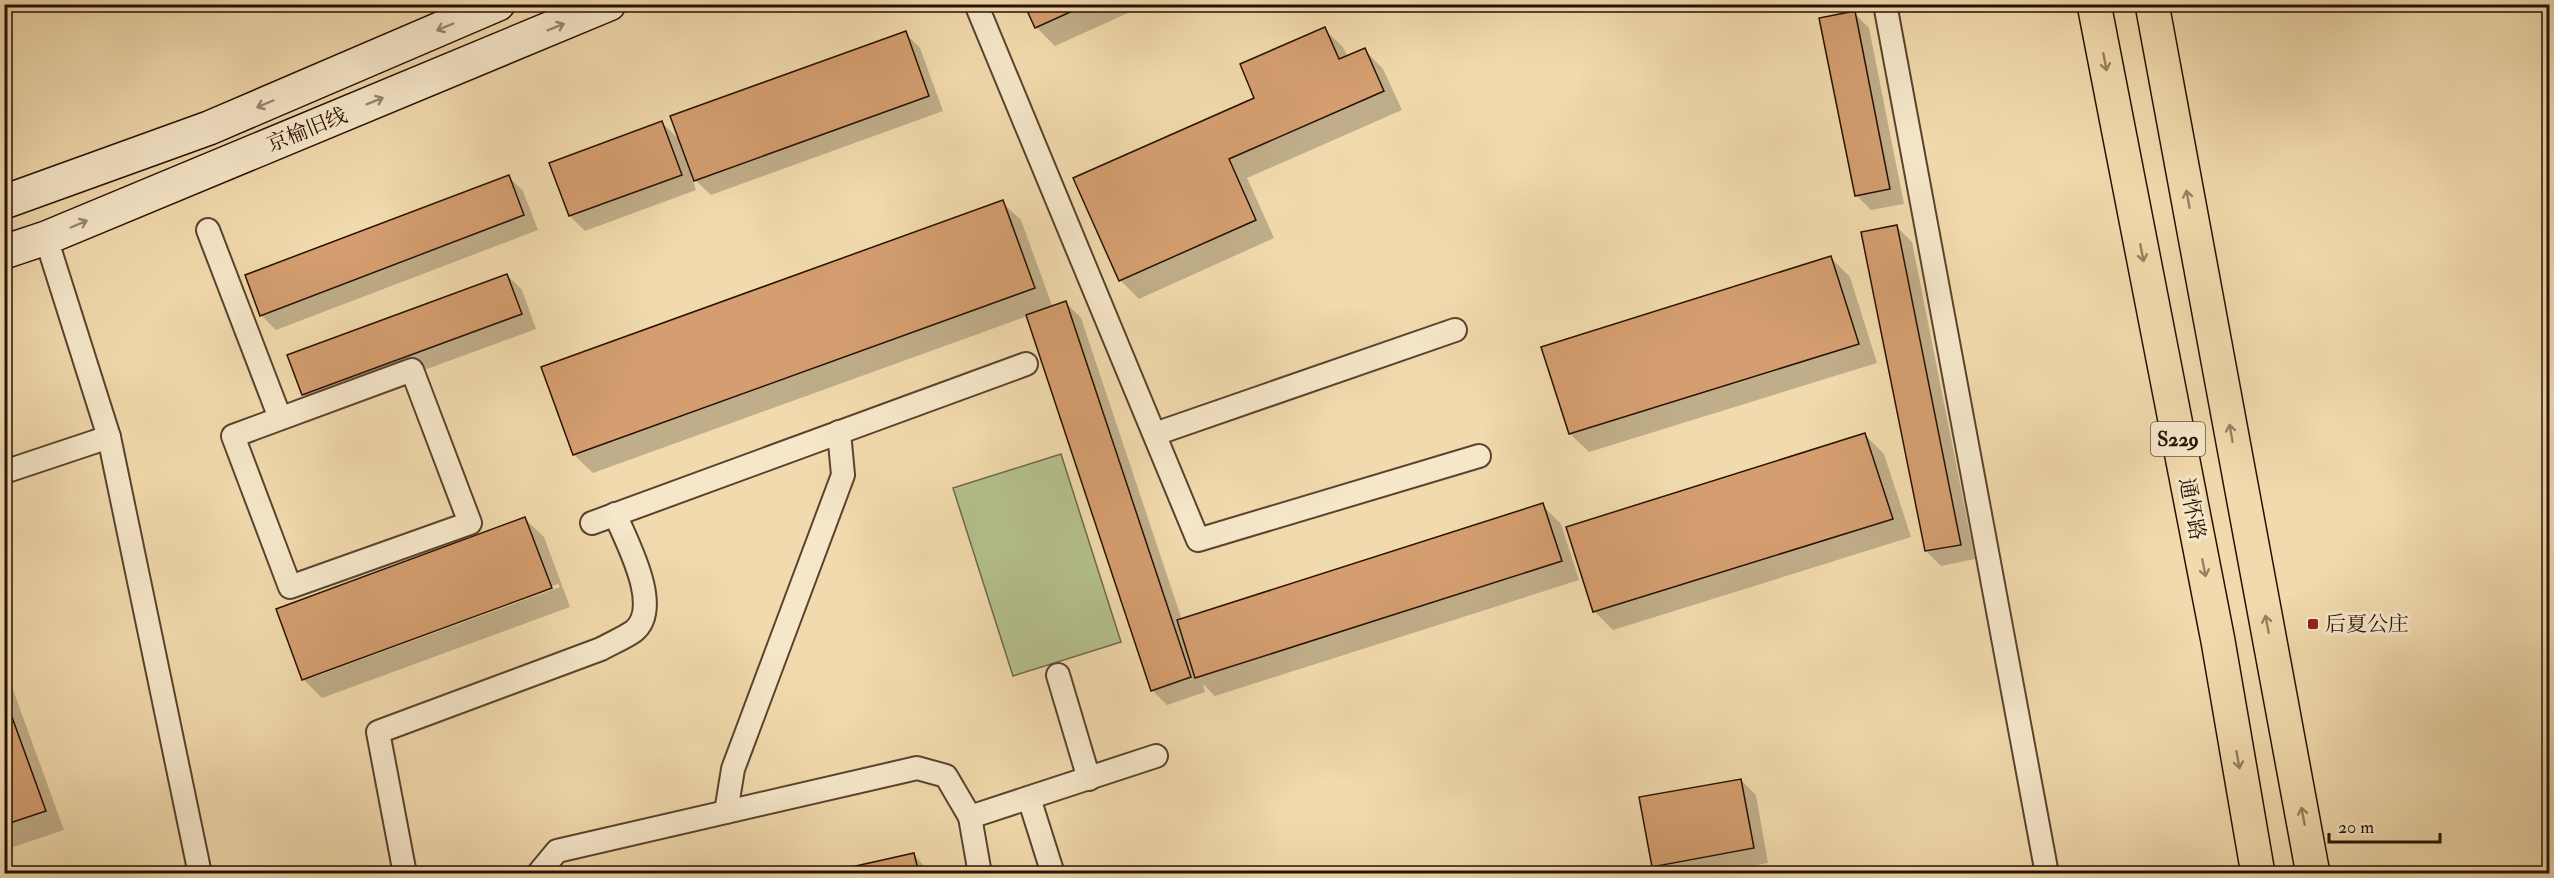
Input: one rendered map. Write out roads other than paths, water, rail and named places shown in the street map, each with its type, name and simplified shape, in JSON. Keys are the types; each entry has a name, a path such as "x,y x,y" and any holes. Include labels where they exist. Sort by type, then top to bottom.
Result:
{"main road":[{"name":"京榆旧线","path":"4,202 209,128 498,4"},
{"name":"京榆旧线","path":"4,252 46,238 609,4"},
{"name":"通怀路","path":"2094,4 2218,641 2258,873"},
{"name":"S229","path":"2152,4 2313,873"}],"lane":[{"path":"976,4 1198,540 1479,456"},
{"path":"1885,4 2047,873"},
{"path":"208,230 280,418"},
{"path":"46,238 109,438 200,873"},
{"path":"1155,434 1455,330"},
{"path":"592,523 1026,364"},
{"path":"412,370 470,523 290,586 232,436 280,418 412,370"},
{"path":"726,812 733,769 843,475 839,432"},
{"path":"4,472 109,438"},
{"path":"405,873 378,732 601,649 635,630 646,608 641,577 615,514"},
{"path":"1058,675 1089,779"},
{"path":"970,818 1156,756"},
{"path":"538,873 557,851 917,768 946,776 970,818 980,873"},
{"path":"1029,798 1053,873"}],"place":[{"name":"后夏公庄","path":"2313,624"}]}
